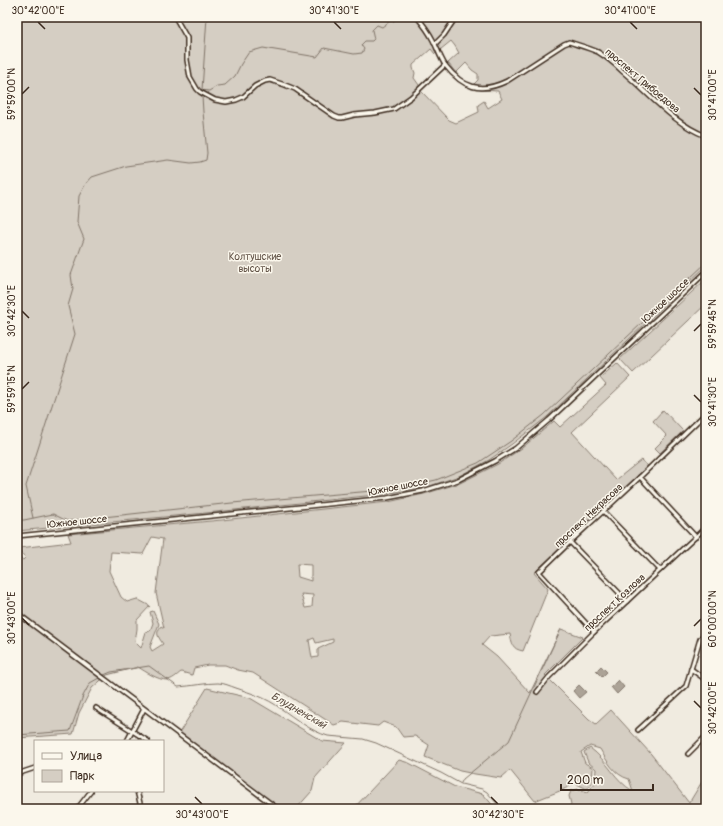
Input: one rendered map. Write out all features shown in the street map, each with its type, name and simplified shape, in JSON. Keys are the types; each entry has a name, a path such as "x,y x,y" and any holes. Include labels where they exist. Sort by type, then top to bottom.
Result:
{"street":[{"path":"175,17 187,38 187,60 189,72 190,77 197,89 211,98 226,102 243,97 255,86 270,80 295,89 339,118 375,113 394,109 411,97 445,65"},
{"name":"проспект Грибоедова","path":"417,17 435,44 445,65 464,84 476,87 491,87 500,84 569,42 598,52 633,80 659,105 692,130 706,136"},
{"path":"435,44 444,35 456,17"},
{"name":"Южное шоссе","path":"17,536 387,498 423,491 458,480 495,461 516,448 549,420 706,272"},
{"name":"проспект Некрасова","path":"594,632 539,572 706,413"},
{"path":"640,477 696,537"},
{"path":"603,511 660,570"},
{"name":"проспект Козлова","path":"537,692 549,676 594,632 706,527"},
{"path":"570,542 627,601"},
{"path":"17,613 278,809"},
{"path":"638,730 686,686 700,639 706,631"},
{"path":"691,669 702,676 706,682"},
{"path":"96,708 147,740"},
{"path":"128,740 144,709"},
{"path":"688,754 706,736"},
{"path":"17,774 34,768"},
{"path":"77,809 90,792"},
{"path":"137,792 140,803 139,809"}],"green space":[{"name":"Колтушские высоты","path":"17,17 706,17 706,266 547,417 512,444 489,460 459,476 424,488 384,494 216,512 17,531","holes":["451,41 459,53 448,63 456,73 466,63 478,74 478,80 473,85 480,90 498,91 502,99 488,108 484,101 478,105 479,112 456,123 449,120 420,90 419,85 414,78 415,73 413,68 413,65 431,49 435,54"]},
{"path":"706,279 706,304 633,373 620,359"},
{"path":"617,363 630,377 572,432 616,480 641,460 648,466 534,573 548,589 523,651 513,646 510,634 490,636 482,645 497,657 530,693 561,629 583,637 545,675 589,719 596,724 611,710 651,754 689,803 706,775 706,809 567,809 571,804 569,796 571,791 578,789 588,792 595,783 596,769 588,762 584,752 590,748 601,758 621,782 633,791 629,779 615,771 608,763 600,749 590,746 581,752 585,763 593,768 592,783 587,789 575,783 535,801 510,770 501,778 460,771 425,757 429,745 415,736 403,737 396,727 383,722 378,726 343,722 334,725 253,673 238,670 225,665 208,665 194,668 192,675 181,672 169,680 163,680 138,667 107,675 92,688 79,713 73,734 17,738 17,557 23,560 26,557 20,553 19,548 71,542 68,534 222,520 388,502 424,494 460,483 498,464 522,448 554,421 560,427 606,385 600,378","holes":["152,537 163,539 156,593 164,628 161,626 158,631 158,635 163,644 152,651 150,647 159,624 153,611 150,612 153,623 150,631 146,632 141,648 135,642 137,620 150,606 137,599 127,602 121,597 109,571 111,552 143,554","297,564 311,565 311,581 298,577","301,594 313,595 312,607 305,608","314,638 316,643 333,639 333,642 318,649 318,657 312,658 309,640"]},
{"path":"663,410 683,431 660,453 655,448 667,436 653,421"},
{"path":"207,688 250,698 322,741 346,743 315,778 312,791 296,809 281,809 179,733"},
{"path":"399,760 409,763 455,787 483,794 496,809 353,809"}],"shaded area":[{"path":"601,666 607,672 602,677 596,671"},
{"path":"618,680 624,687 617,694 611,687"},
{"path":"579,685 586,692 579,698 573,691"}],"waterway":[{"path":"202,90 207,17"},
{"path":"202,90 209,91 217,86 225,85 235,76 249,52 263,48 317,57 324,48 354,54 362,53 364,49 361,45 365,41 372,41 374,39 372,30 377,25 382,27 390,21 394,21 397,17"},
{"path":"33,518 26,486 75,334 68,306 73,289 71,275 84,239 77,222 79,196 85,185 92,177 126,166 168,160 191,163 206,160 207,153 202,96"},
{"path":"17,520 53,514 67,521 232,503 396,489 436,480 478,463 511,441 544,415 706,263"},
{"path":"461,783 463,779 509,741 560,631"},
{"name":"Блудненский","path":"104,675 111,672 149,666 178,687 213,683 227,685 270,701 303,724 321,734 363,739 376,743 441,773 461,784 482,789 487,792 501,809"},
{"name":"Блудненский","path":"17,735 70,731 83,696 90,683 99,678"}]}
